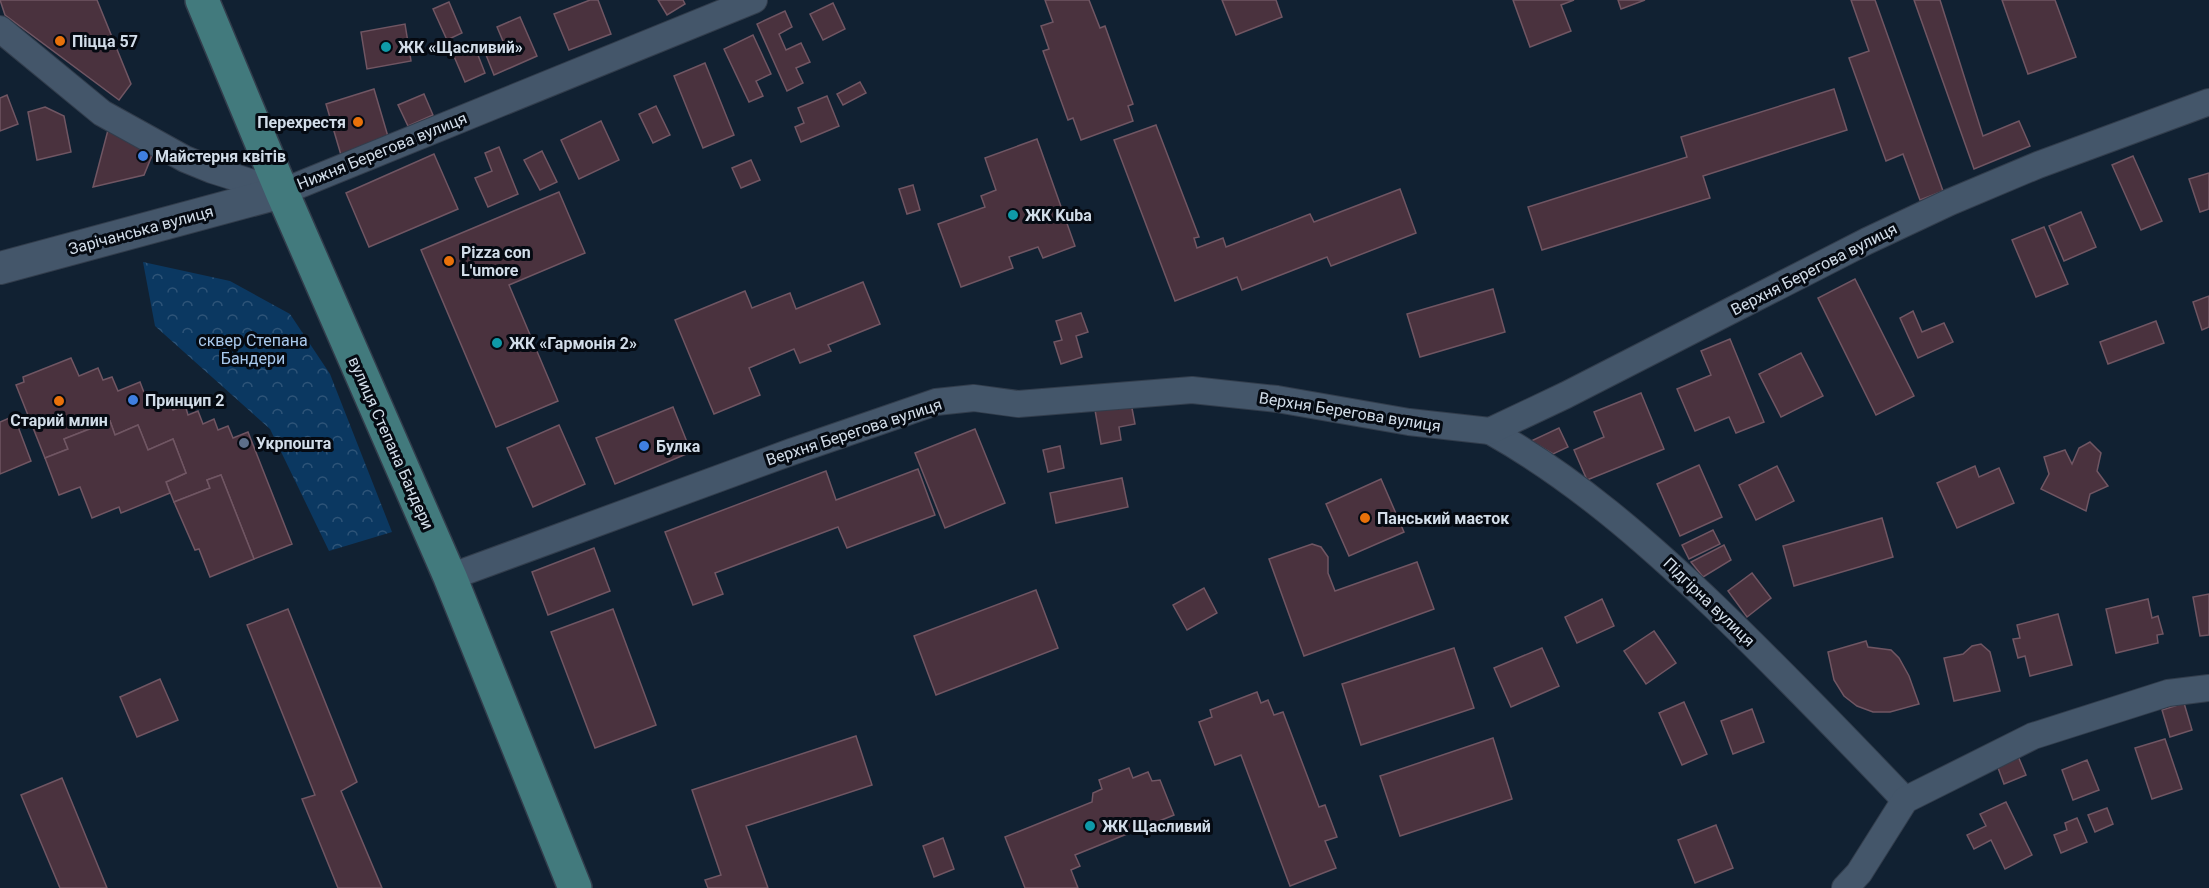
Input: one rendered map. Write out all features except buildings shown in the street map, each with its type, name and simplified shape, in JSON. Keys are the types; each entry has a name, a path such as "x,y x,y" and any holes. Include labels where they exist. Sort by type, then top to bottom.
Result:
{"main road":[{"name":"вулиця Степана Бандери","path":"202,0 282,192 450,577 575,888"}],"street":[{"name":"Нижня Берегова вулиця","path":"0,29 102,113 185,159 282,192 754,0"},
{"name":"Верхня Берегова вулиця","path":"450,577 780,456 936,402 974,398 1018,404 1192,390 1277,399 1409,422 1490,431 1566,395 1867,241 1950,202 2038,165 2209,102"},
{"name":"Зарічанська вулиця","path":"0,268 282,192"},
{"name":"Підгірна вулиця","path":"1490,431 1538,459 1665,559 1789,679 1905,800"},
{"path":"1845,888 1858,873 1905,800 2033,736 2168,693 2209,688"}],"green space":[{"name":"сквер Степана Бандери","path":"143,262 230,281 290,314 330,374 392,532 329,551 270,429 155,326"}],"place":[{"name":"Піцца 57","path":"60,41"},
{"name":"ЖК «Щасливий»","path":"386,47"},
{"name":"Перехрестя","path":"358,122"},
{"name":"Майстерня квітів","path":"143,156"},
{"name":"ЖК Kuba","path":"1013,215"},
{"name":"Pizza con L'umore","path":"449,261"},
{"name":"ЖК «Гармонія 2»","path":"497,343"},
{"name":"Принцип 2","path":"133,400"},
{"name":"Старий млин","path":"59,401"},
{"name":"Укрпошта","path":"244,443"},
{"name":"Булка","path":"644,446"},
{"name":"Панський маєток","path":"1365,518"},
{"name":"ЖК Щасливий","path":"1090,826"}]}
